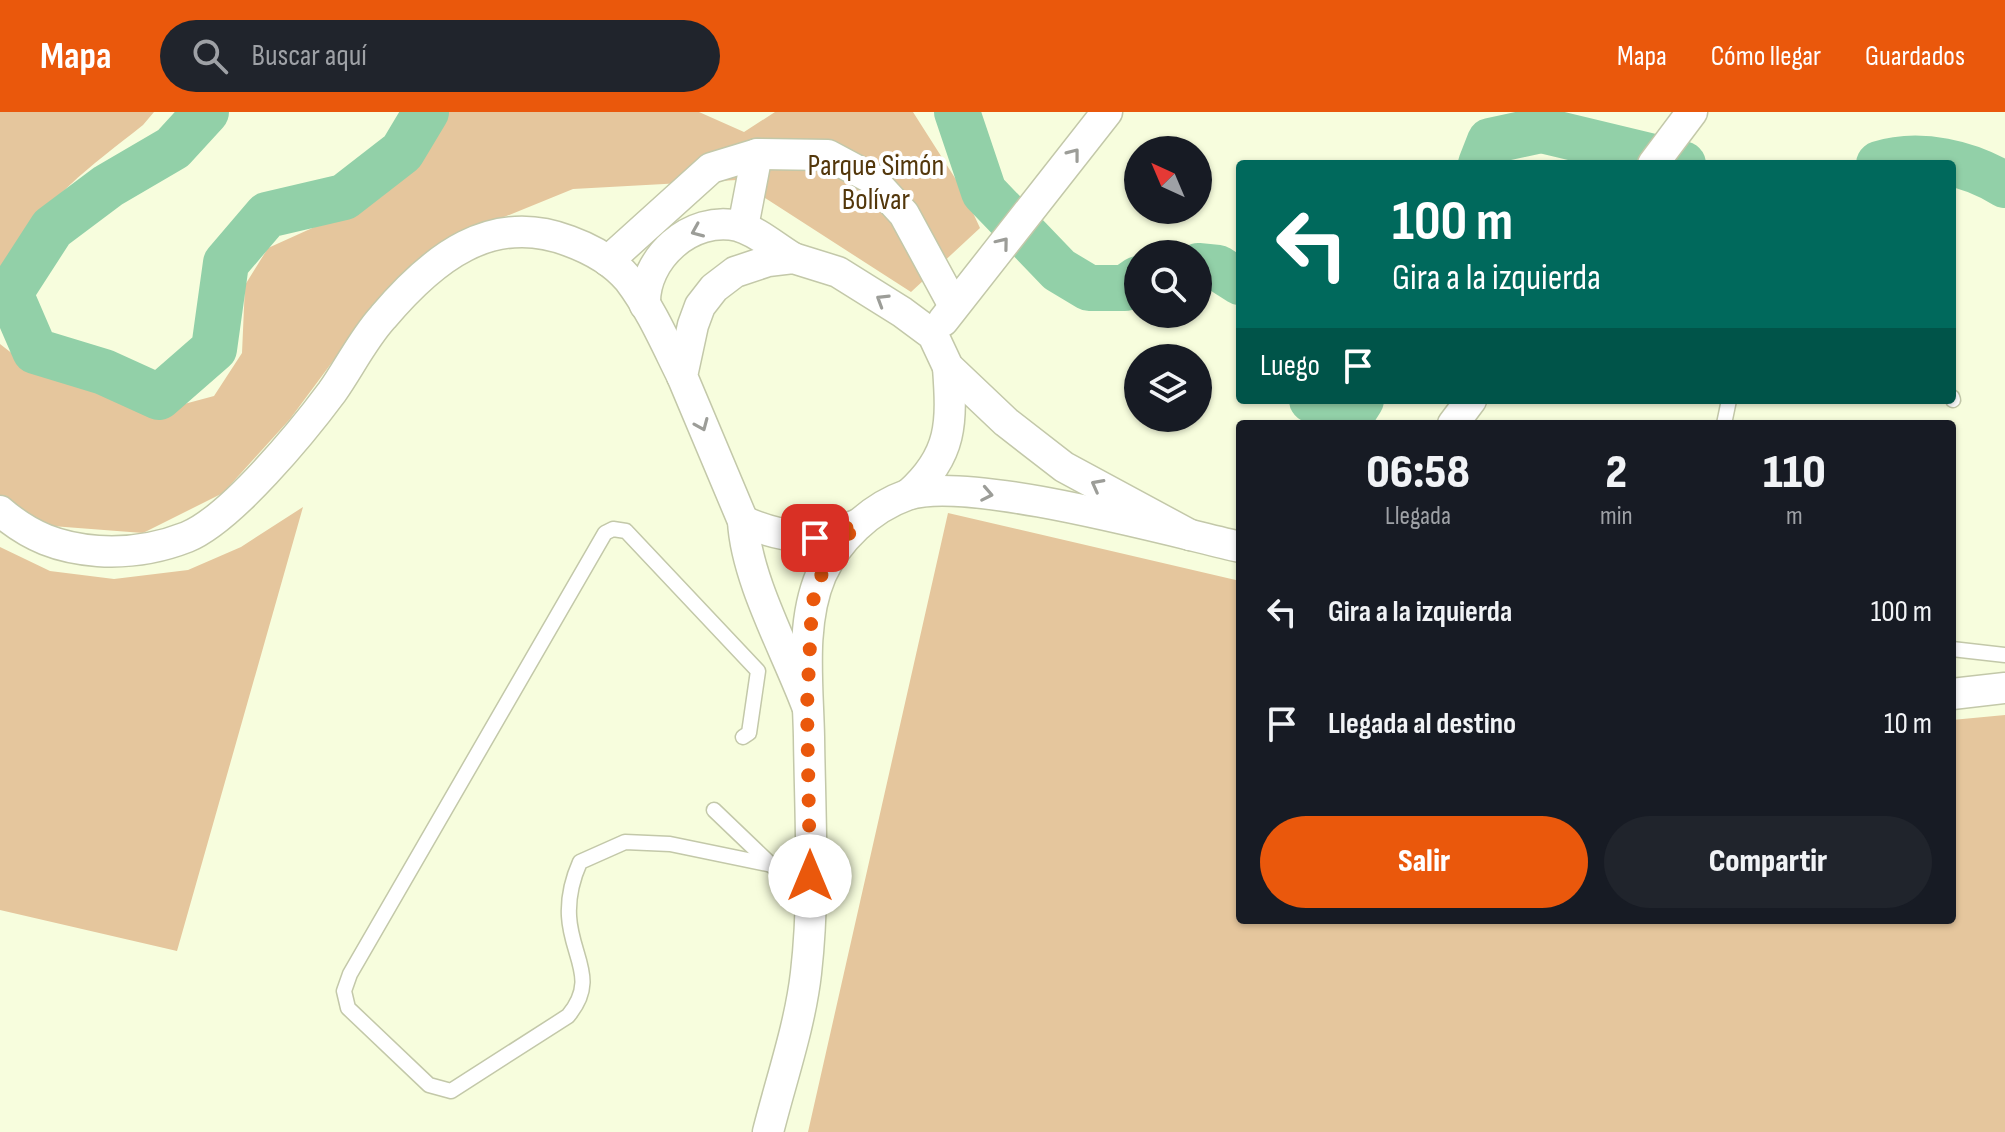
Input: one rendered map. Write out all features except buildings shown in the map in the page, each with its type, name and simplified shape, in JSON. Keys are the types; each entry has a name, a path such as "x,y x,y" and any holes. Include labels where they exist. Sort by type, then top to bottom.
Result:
{"street":[{"path":"933,335 1107,112"},
{"path":"1656,160 1686,119"},
{"path":"608,261 711,168 757,154 828,155 871,178 904,214 959,299"},
{"path":"743,227 757,154"},
{"path":"645,305 644,287 650,270 670,248 706,226 726,224 743,227 793,258 838,272 933,335 948,367 952,421 932,473 909,494 858,524 815,538 763,530 743,521"},
{"path":"0,511 22,530 65,548 126,553 189,536 253,487 330,394 382,318 454,250 492,233 520,229 548,233 583,246 608,261 628,279 645,305 682,376 743,521 744,537 764,598 807,706"},
{"path":"682,376 697,315 714,288 735,272 768,261 793,258"},
{"path":"948,367 1006,422 1064,467 1190,535"},
{"path":"909,494 973,491 1236,546"},
{"path":"768,1132 805,975 810,902 807,706 812,604 821,576 836,548 858,524"},
{"path":"1956,694 2005,688"}],"lane":[{"path":"743,737 749,733 758,671 626,531 613,529 605,533 350,974 344,991 348,1008 429,1085 451,1091 568,1016 580,1002 585,984 569,918 571,883 580,862 625,842 670,844 772,865"},
{"path":"1956,649 2005,655"},
{"path":"714,810 810,902"}],"green space":[{"path":"0,112 154,112 143,125 60,194 27,234 0,283"},
{"name":"Parque Simón Bolívar","path":"443,112 699,112 744,132 775,112 913,112 962,189 980,228 911,292 737,180 573,189 450,239 356,330 290,419 223,493 143,533 26,524 0,496 0,344 18,358 147,414 214,396 242,353 245,285 268,248 381,197 422,161"},
{"path":"303,507 177,951 0,910 0,547 50,571 114,579 188,570 241,547"},
{"path":"948,513 1236,580 1236,924 1956,924 1956,720 2005,715 2005,1132 808,1132"}],"waterway":[{"path":"206,112 173,148 108,186 52,228 10,293 35,351 104,372 159,397 214,349 226,263 267,215 344,197 402,152 426,112"},
{"path":"957,112 984,192 1059,270 1089,288 1124,288"},
{"path":"1483,160 1490,141 1541,130 1666,160"},
{"path":"1895,160 1936,160"},
{"path":"1956,164 2005,185"},
{"path":"1212,267 1236,279"},
{"path":"1327,404 1354,411 1358,404"}],"route":[{"path":"810,876 807,706 812,604 821,576 836,548 858,524 840,533 815,538"}]}
